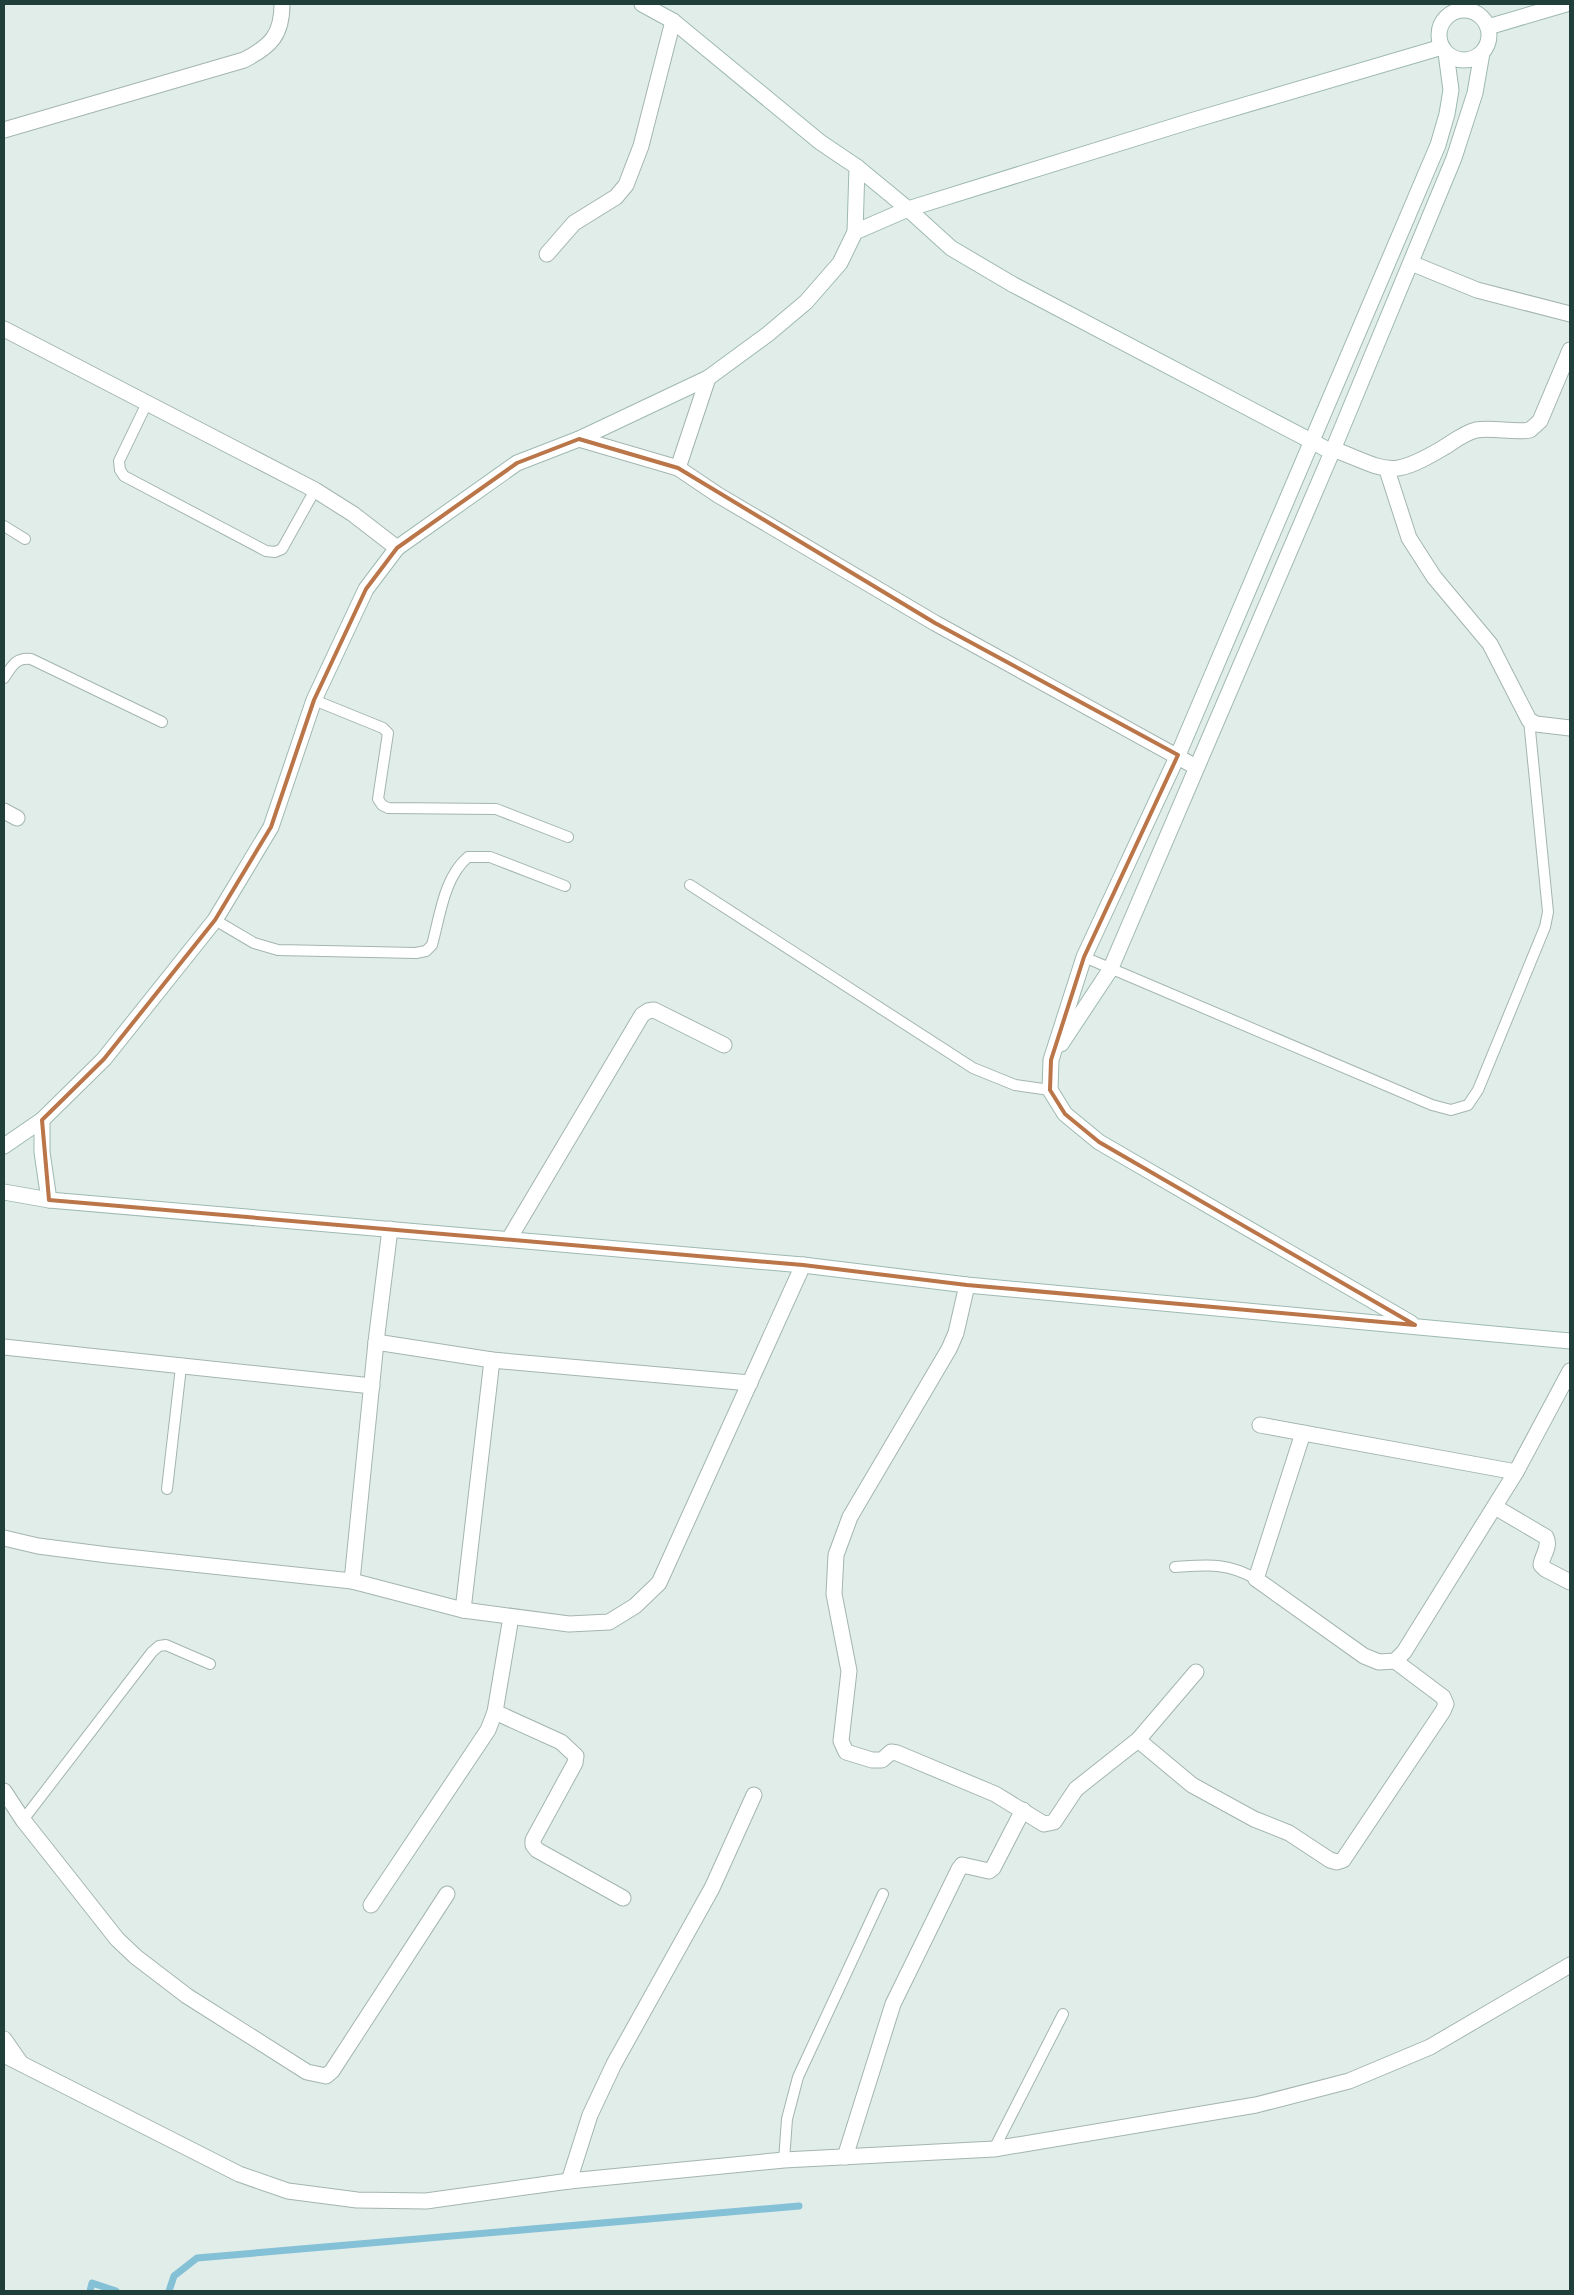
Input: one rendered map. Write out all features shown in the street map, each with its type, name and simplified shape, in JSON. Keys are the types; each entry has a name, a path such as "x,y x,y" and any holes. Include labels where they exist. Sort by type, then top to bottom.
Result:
{"street":[{"path":"4,130 244,60 260,52 277,36 282,16 282,4"},
{"path":"642,4 672,21 820,142 856,167 908,208 951,248 1012,284 1332,450 1387,470 1398,470 1417,463 1467,433 1477,430 1530,430 1540,421 1570,350"},
{"path":"1488,27 1568,4"},
{"path":"1051,1060 1110,970 1411,264 1454,158 1475,93 1482,54 1488,44 1488,27 1483,18 1463,7 1445,19 1440,28 1439,38 1444,50 1451,90 1447,114 1438,145 1178,756 1084,957 1051,1060 1050,1090 1065,1114 1100,1142 1415,1326"},
{"path":"547,254 574,224 616,197 626,185 641,146 672,21"},
{"path":"1444,50 1458,60 1470,60 1482,54"},
{"path":"855,232 908,208 1194,120 1444,50"},
{"path":"4,1146 42,1120 104,1059 215,920 271,826 314,700 366,589 396,548 517,463 579,439 708,378 768,334 806,302 840,263 855,232 856,167"},
{"path":"1411,264 1477,290 1570,314"},
{"path":"4,329 315,490 353,514 396,548"},
{"path":"678,468 708,378"},
{"path":"579,439 678,468 718,495 935,623 1196,767"},
{"path":"1387,470 1409,538 1434,576 1490,644 1530,720 1536,724 1570,728"},
{"path":"509,1239 642,1015 654,1010 724,1045"},
{"path":"42,1120 42,1152 49,1200"},
{"path":"4,1192 49,1200 803,1265 967,1285 1570,1341"},
{"path":"352,1581 376,1342 390,1229"},
{"path":"4,1538 38,1546 108,1555 352,1581 463,1610 510,1617 569,1624 609,1622 635,1606 658,1583 803,1265"},
{"path":"967,1285 956,1333 950,1349 850,1517 836,1555 834,1594 850,1671 841,1741 846,1752 876,1761 882,1760 891,1752 898,1753 995,1794 1044,1824 1054,1822 1076,1788 1085,1779 1138,1740 1196,1672"},
{"path":"376,1342 492,1360 750,1383"},
{"path":"4,1347 372,1386"},
{"path":"463,1610 492,1360"},
{"path":"1395,1661 1404,1652 1516,1472 1570,1371"},
{"path":"1260,1425 1516,1472"},
{"path":"1138,1740 1179,1776 1198,1789 1254,1819 1289,1833 1330,1860 1337,1862 1343,1860 1443,1711 1446,1704 1443,1697 1395,1661 1379,1662 1364,1656 1256,1579 1303,1433"},
{"path":"1494,1507 1546,1537 1548,1542 1547,1548 1541,1565 1545,1570 1570,1582"},
{"path":"371,1905 488,1730 495,1712 510,1617"},
{"path":"495,1712 561,1742 576,1756 533,1840 533,1845 538,1850 624,1898"},
{"path":"4,1791 23,1820 117,1939 142,1963 187,1996 306,2072 318,2076 326,2076 332,2071 447,1894"},
{"path":"569,2181 590,2115 614,2064 705,1901 754,1795"},
{"path":"845,2157 893,2004 959,1869 962,1865 966,1864 989,1871 993,1868 1023,1810"},
{"path":"4,2055 239,2174 288,2191 357,2200 426,2201 569,2181 784,2160 994,2149 1256,2105 1349,2081 1430,2047 1570,1965"},
{"path":"4,2039 21,2064"}],"lane":[{"path":"146,403 119,461 124,476 266,551 275,552 282,549 315,490"},
{"path":"4,526 25,539"},
{"path":"4,678 14,662 23,658 31,660 162,722"},
{"path":"314,700 383,728 388,733 378,799 382,805 388,808 496,809 568,837"},
{"path":"1084,957 1110,970 1432,1105 1451,1110 1468,1106 1478,1090 1545,927 1548,912 1530,720"},
{"path":"215,920 254,943 278,950 416,953 426,951 432,945 452,876 468,857 490,858 565,886"},
{"path":"690,885 973,1068 1015,1085 1050,1090"},
{"path":"166,1489 181,1367"},
{"path":"1175,1567 1226,1566 1242,1571 1256,1579"},
{"path":"23,1820 152,1652 159,1646 166,1645 210,1664"},
{"path":"784,2160 788,2119 798,2078 883,1894"},
{"path":"994,2149 1062,2014"}],"highlighted area":[{"path":"579,439 678,468 935,623 1178,755 1084,957 1051,1060 1050,1090 1065,1114 1099,1142 1415,1325 967,1285 803,1265 49,1200 42,1120 104,1059 215,920 271,827 314,700 366,589 397,548 517,463"}],"waterway":[{"path":"169,2291 174,2276 197,2258 799,2206"},
{"path":"90,2291 92,2283 116,2291"}]}
